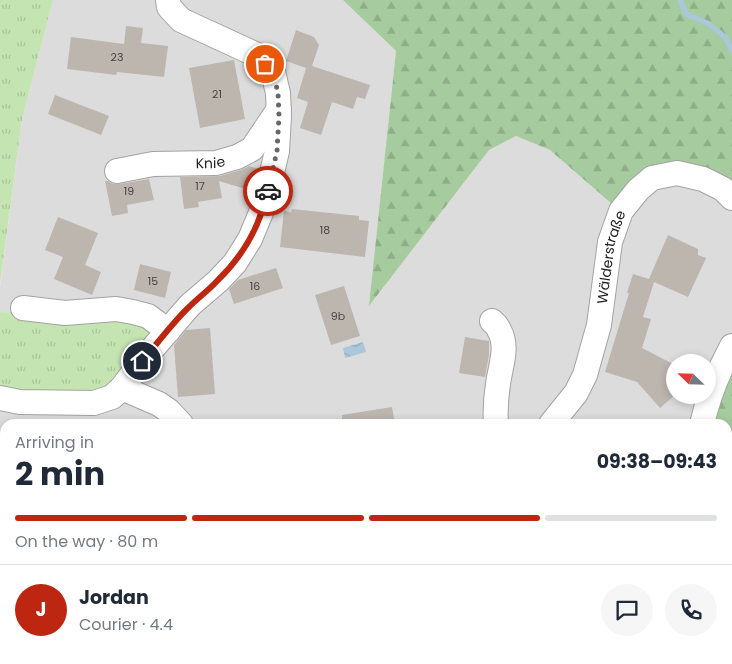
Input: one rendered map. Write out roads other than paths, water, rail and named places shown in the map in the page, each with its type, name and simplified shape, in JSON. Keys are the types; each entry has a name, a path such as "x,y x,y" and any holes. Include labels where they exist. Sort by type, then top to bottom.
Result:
{"street":[{"path":"0,398 20,402 94,402 112,397 122,388 142,361 190,305 218,281 235,263 250,239 265,203 277,151 279,109 278,93 273,72 257,56 180,20 168,7 168,0"},
{"name":"Knie","path":"117,171 153,164 216,163 237,157 252,149 279,109"},
{"name":"Wälderstraße","path":"555,419 576,393 585,375 599,325 610,242 621,211 638,190 652,178 677,173 703,179 723,189 732,198"},
{"path":"23,308 65,313 116,309 148,316 168,330"},
{"path":"492,321 499,329 503,344 503,362 498,383 496,419"},
{"path":"703,419 725,359 732,346"},
{"path":"122,388 159,404 176,419"}],"water":[{"path":"363,342 366,352 345,358 343,348"}],"waterway":[{"path":"680,0 686,14 709,24 726,38 732,51"}]}
